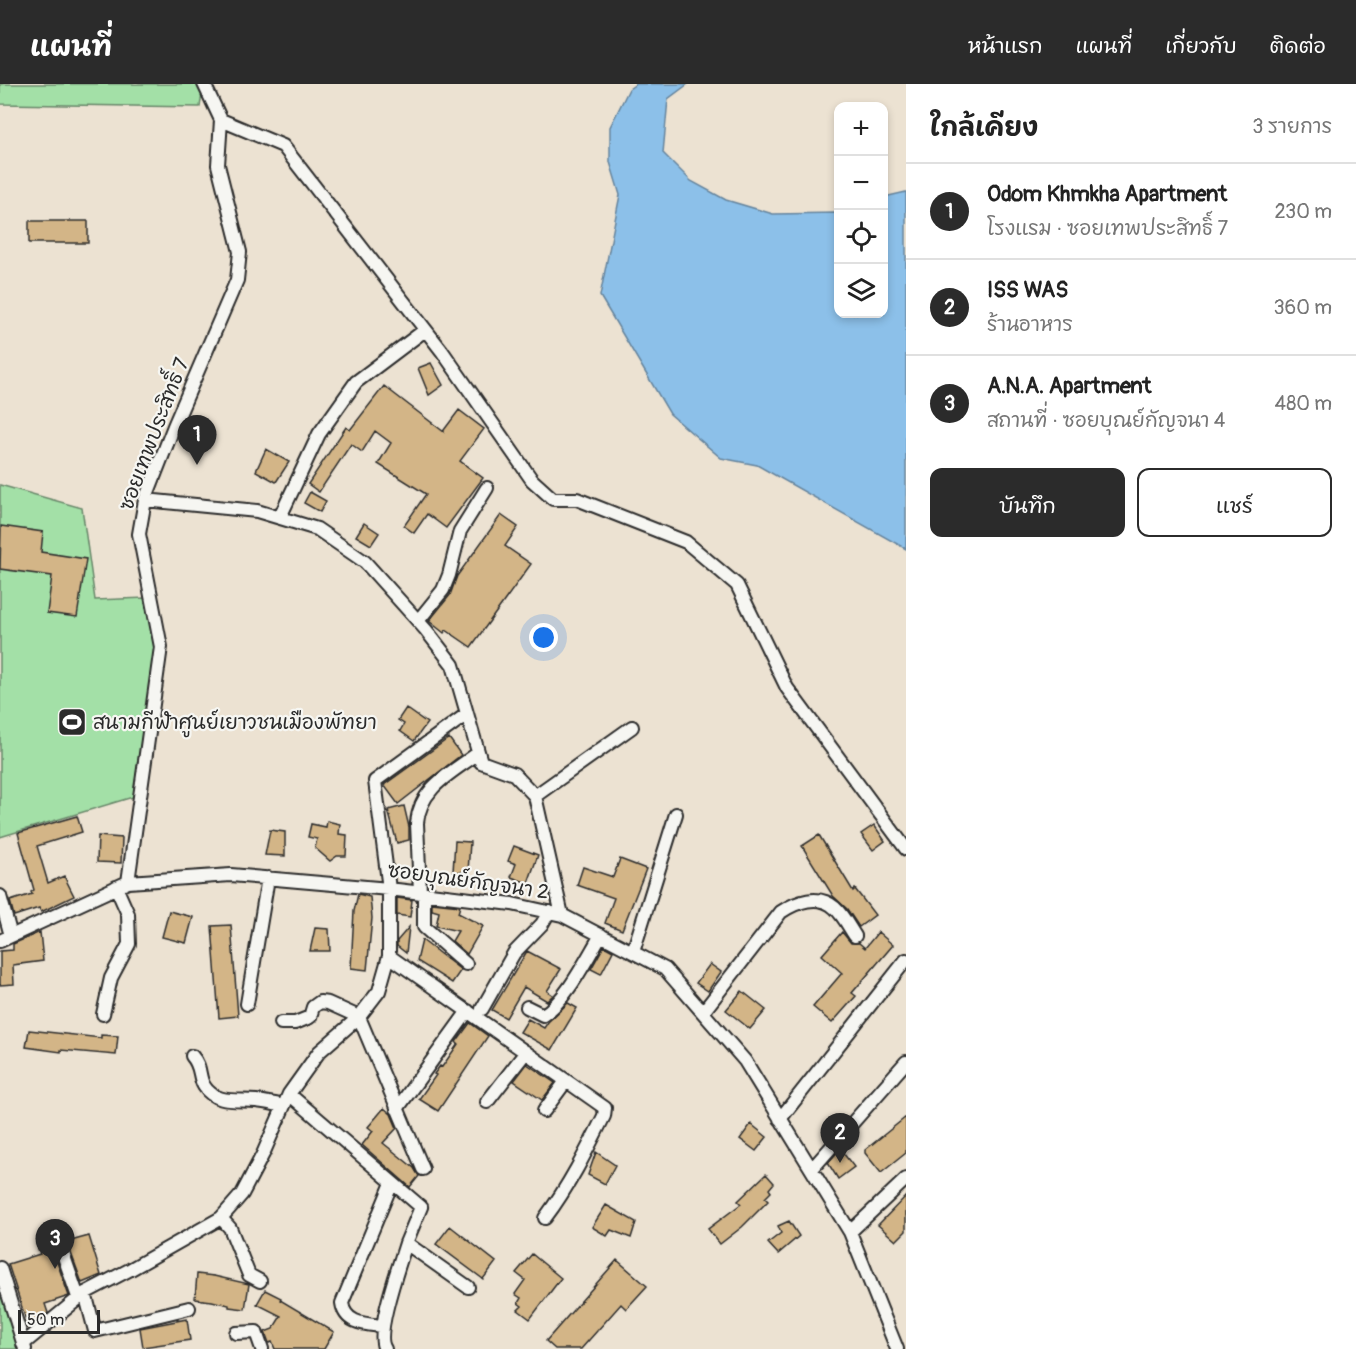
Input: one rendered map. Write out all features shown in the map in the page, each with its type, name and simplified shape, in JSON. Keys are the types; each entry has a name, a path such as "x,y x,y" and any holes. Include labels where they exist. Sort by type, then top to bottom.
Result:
{"street":[{"name":"ซอยเทพประสิทธิ์ 7","path":"122,885 161,647 139,534 146,500 174,426 237,280 240,252 218,165 221,120 204,84"},
{"path":"221,120 283,146 425,330 532,480 553,499 577,499 686,542 737,585 787,688 906,849"},
{"path":"280,518 319,434 356,382 425,330"},
{"path":"418,621 443,590 460,531 487,488"},
{"path":"146,500 258,511 316,529 365,562 418,621 453,665 481,762 514,774 535,796 562,915"},
{"path":"0,1268 24,1347 82,1295 222,1218 242,1194 263,1154 286,1100 319,1052 359,1017 379,991 389,956 389,890 375,782 467,714"},
{"path":"535,796 632,727"},
{"path":"466,964 424,927 417,823 418,812 428,791 478,753"},
{"path":"633,951 676,814"},
{"name":"ซอยบุณย์กัญจนา 2","path":"122,885 231,875 512,904 562,915 665,969 745,1061 812,1169 850,1232 899,1349"},
{"path":"247,1004 268,878"},
{"path":"0,896 6,939 122,885 128,914 129,944 111,978 103,1014"},
{"path":"703,1012 781,912 794,903 811,900 824,901 835,908 855,936"},
{"path":"482,1010 514,953 542,924 549,912"},
{"path":"527,1007 543,1015 548,1012 570,987 601,935"},
{"path":"389,956 605,1108 606,1112 565,1190 544,1218"},
{"path":"780,1119 906,960"},
{"path":"281,1023 295,1023 310,1017 313,1008 320,1002 328,1003 359,1017 423,1169"},
{"path":"397,1109 468,1011"},
{"path":"486,1102 526,1052"},
{"path":"192,1056 200,1068 203,1084 209,1093 232,1102 286,1100 421,1208 406,1243 382,1326 382,1345 385,1349"},
{"path":"812,1169 906,1062"},
{"path":"544,1111 566,1081"},
{"path":"850,1232 906,1179"},
{"path":"382,1326 363,1324 349,1319 343,1311 342,1303 392,1183"},
{"path":"222,1218 230,1228 249,1275 260,1281"},
{"path":"406,1243 468,1287"},
{"path":"61,1248 95,1331 189,1308"},
{"path":"236,1333 256,1332 261,1349"},
{"path":"899,1349 906,1340"}],"green space":[{"path":"0,84 196,84 202,93 200,107 0,104"},
{"name":"สนามกีฬาศูนย์เยาวชนเมืองพัทยา","path":"0,485 82,508 95,600 146,598 155,646 133,797 0,837"},
{"path":"0,1290 19,1349 0,1349"}],"water":[{"path":"636,84 688,84 668,99 663,153 691,181 726,200 773,214 834,213 834,318 888,318 888,196 906,192 906,549 757,465 721,458 670,414 600,296 620,195 610,162 610,127 629,89"}],"building":[{"path":"29,221 88,221 88,243 29,243"},
{"path":"431,363 443,385 429,395 418,368"},
{"path":"384,386 444,432 459,410 484,429 460,461 483,478 446,528 427,514 414,533 404,526 426,494 378,464 391,443 375,431 362,452 351,444 319,492 308,484 346,427 350,430"},
{"path":"266,449 289,462 276,482 256,471"},
{"path":"310,492 326,501 320,512 304,503"},
{"path":"501,515 518,527 505,546 531,564 471,647 446,630 444,633 429,621 450,595 457,576"},
{"path":"364,523 379,533 371,545 356,536"},
{"path":"1,526 43,532 41,552 86,559 77,617 47,613 52,576 0,569"},
{"path":"406,708 427,723 414,741 400,731 404,724 398,720"},
{"path":"449,738 461,755 398,804 384,785"},
{"path":"404,806 409,827 409,840 397,843 388,810"},
{"path":"77,816 82,832 37,846 48,883 64,876 74,896 41,912 39,908 14,916 10,901 32,894 34,890 18,833"},
{"path":"327,821 340,824 339,834 347,835 346,856 337,856 330,861 315,848 317,839 308,837 311,824 326,827"},
{"path":"874,825 885,841 873,850 861,834"},
{"path":"270,830 285,832 285,856 265,855"},
{"path":"819,835 853,891 855,889 875,915 859,927 847,909 833,896 802,846"},
{"path":"98,836 122,838 121,863 97,862"},
{"path":"455,841 470,842 468,872 453,872"},
{"path":"514,846 538,855 528,883 511,877 516,864 508,861"},
{"path":"620,859 646,869 622,930 605,923 614,898 577,885 583,867 613,877"},
{"path":"358,894 370,897 372,918 367,970 351,968 354,911"},
{"path":"397,898 412,900 410,917 397,915"},
{"path":"432,903 460,906 458,913 483,926 467,954 452,941 458,931 436,926 439,912 432,910"},
{"path":"169,911 193,917 186,943 162,937"},
{"path":"231,925 238,1016 219,1018 212,926"},
{"path":"409,927 406,953 397,946 397,941"},
{"path":"315,928 329,929 330,951 310,951"},
{"path":"40,932 43,961 13,965 14,984 0,985 0,951 13,950 13,944"},
{"path":"842,932 851,943 859,943 865,948 878,932 893,945 852,993 856,996 832,1023 813,1007 842,973 822,955"},
{"path":"422,940 461,970 452,983 417,961"},
{"path":"604,946 613,951 601,974 591,969"},
{"path":"527,951 561,969 547,991 553,995 547,1001 524,987 506,1018 492,1010"},
{"path":"710,964 721,972 708,991 696,983"},
{"path":"742,991 766,1010 750,1029 726,1010"},
{"path":"568,1003 577,1008 552,1050 520,1032 528,1019 544,1028"},
{"path":"470,1023 488,1036 438,1111 419,1099"},
{"path":"29,1030 101,1038 101,1035 118,1036 116,1055 61,1050 61,1052 26,1047"},
{"path":"527,1064 555,1083 542,1100 514,1081"},
{"path":"384,1108 391,1114 397,1128 383,1143 414,1168 419,1176 410,1187 362,1145 373,1131 368,1127"},
{"path":"906,1117 906,1153 881,1173 865,1150"},
{"path":"751,1124 767,1137 756,1151 740,1139"},
{"path":"840,1149 854,1167 838,1179 828,1163"},
{"path":"596,1152 615,1165 605,1184 588,1175"},
{"path":"766,1174 774,1183 769,1189 771,1192 765,1198 768,1201 742,1227 720,1244 708,1229 741,1204 738,1201"},
{"path":"906,1196 906,1231 896,1241 878,1225"},
{"path":"606,1205 636,1222 631,1238 611,1230 607,1236 592,1227"},
{"path":"789,1221 799,1236 778,1254 768,1243 781,1233 778,1226"},
{"path":"450,1226 496,1262 483,1279 436,1244"},
{"path":"89,1236 101,1275 82,1283 67,1242"},
{"path":"54,1238 53,1251 69,1296 45,1304 48,1313 41,1319 27,1323 8,1264 40,1254 36,1244"},
{"path":"532,1254 561,1278 530,1319 518,1310 522,1306 518,1303 521,1298 515,1294 525,1280 516,1273"},
{"path":"617,1260 647,1286 626,1309 621,1304 581,1349 555,1349 546,1341"},
{"path":"197,1274 249,1284 245,1309 195,1299"},
{"path":"265,1290 334,1332 324,1349 275,1349 272,1342 269,1343 265,1332 273,1329 281,1316 257,1304"},
{"path":"187,1319 190,1340 143,1347 140,1328"}],"place":[{"name":"Odom Khmkha Apartment","path":"197,465"},
{"name":"สนามกีฬาศูนย์เยาวชนเมืองพัทยา","path":"72,722"},
{"name":"ISS WAS","path":"840,1163"},
{"name":"A.N.A. Apartment","path":"55,1269"}]}
